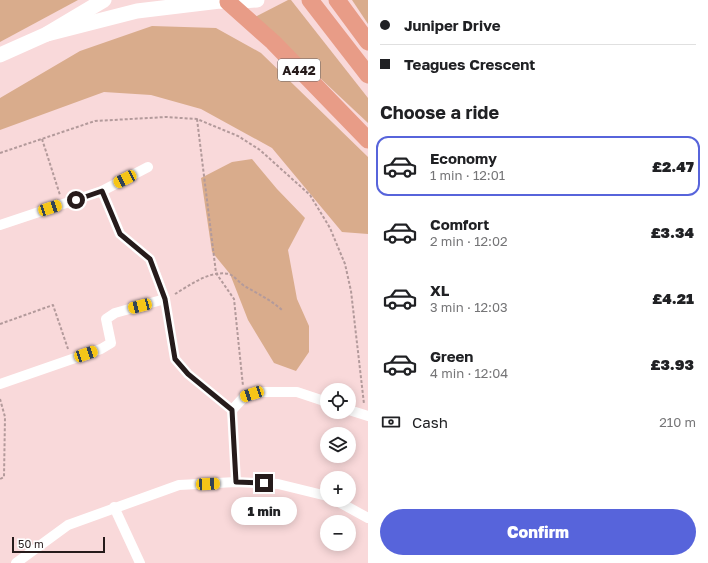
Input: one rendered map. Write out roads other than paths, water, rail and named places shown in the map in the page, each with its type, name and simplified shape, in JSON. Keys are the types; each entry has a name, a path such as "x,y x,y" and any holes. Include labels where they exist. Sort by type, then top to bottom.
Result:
{"highway":[{"path":"310,0 368,75"},
{"path":"337,0 368,42"},
{"name":"A442","path":"222,1 273,42 368,140"}],"main road":[{"path":"0,55 47,34 104,0"},
{"path":"47,34 137,11 222,1 257,0"}],"street":[{"path":"0,225 102,191 148,167"},
{"path":"102,191 120,234 150,259 165,299 175,359 188,374 232,410"},
{"path":"0,384 101,349 111,343 106,319 115,313 165,299"},
{"path":"236,482 232,410 244,397 260,392 297,392 320,400"},
{"path":"356,412 367,416"},
{"path":"16,563 68,525 114,507 179,485 236,482 278,484 320,494"},
{"path":"114,507 140,563"},
{"path":"348,507 368,518"}]}
